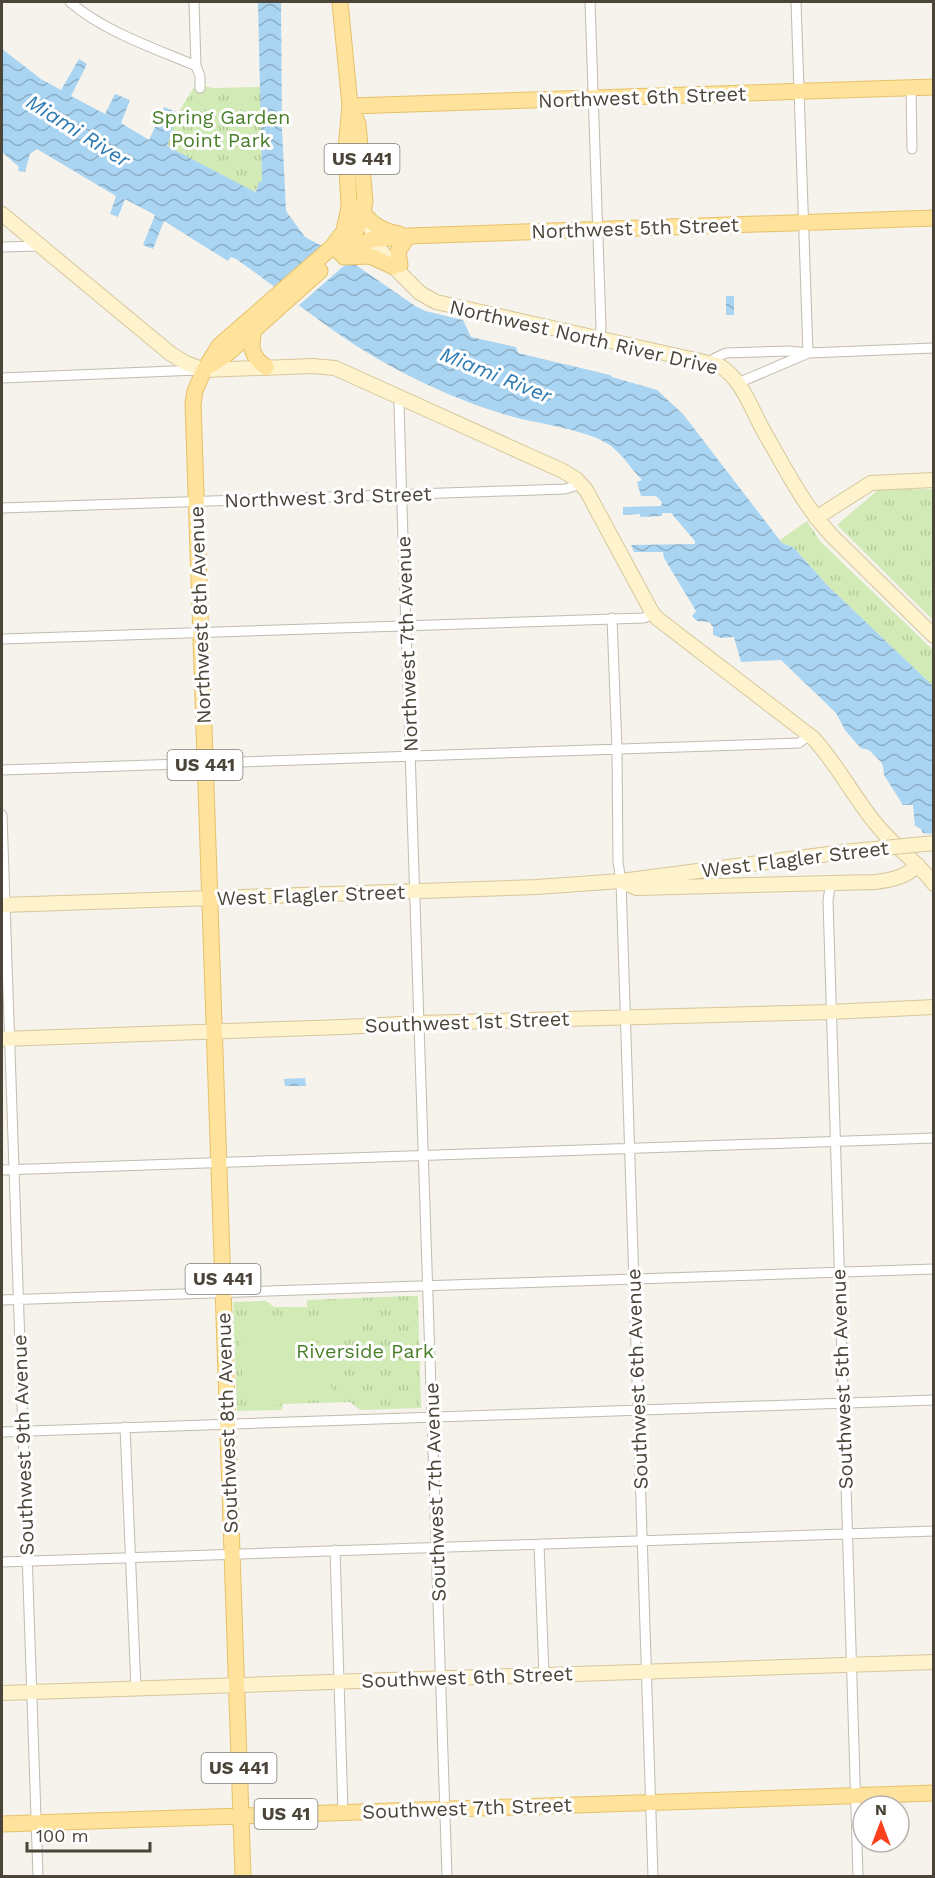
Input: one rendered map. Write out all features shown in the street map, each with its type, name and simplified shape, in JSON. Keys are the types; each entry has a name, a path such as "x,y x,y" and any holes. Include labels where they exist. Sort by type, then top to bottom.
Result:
{"main road":[{"name":"US 441","path":"340,2 350,106 346,148 349,207 354,243"},
{"name":"Northwest 6th Street","path":"350,106 933,87"},
{"name":"US 441","path":"350,106 358,123 365,189 363,213 354,243"},
{"path":"347,132 352,148 359,203 363,213 384,231 408,236 398,251 397,266 375,258 354,243"},
{"name":"Northwest 5th Street","path":"263,314 354,243 376,239 933,218"},
{"name":"US 441","path":"204,370 219,346 263,314 332,247 354,243"},
{"name":"US 441","path":"204,370 226,355 254,330 263,314"},
{"path":"254,330 251,341 253,356 266,367"},
{"name":"Northwest 8th Avenue","path":"204,370 195,391 193,404 210,898"},
{"name":"Southwest 8th Avenue","path":"210,898 243,1876"},
{"name":"Southwest 7th Street","path":"894,1794 933,1793"},
{"name":"Southwest 7th Street","path":"2,1824 851,1795"}],"street":[{"path":"70,2 106,25 196,66"},
{"path":"194,2 196,66 200,76 200,88"},
{"path":"590,2 600,339"},
{"path":"796,2 808,353"},
{"path":"911,88 912,149"},
{"name":"Northwest North River Drive","path":"363,213 376,239 376,246 424,289 428,297 441,304 710,363 727,370 738,383 793,482 816,518 933,636"},
{"path":"2,214 171,354 204,370"},
{"path":"2,247 41,246"},
{"path":"710,363 720,355 732,352 808,353 933,348"},
{"path":"727,370 732,352"},
{"path":"738,383 808,353"},
{"path":"2,378 266,367 335,368 563,471 581,484 653,614 664,625 809,735 829,758 877,825 918,865 933,884"},
{"name":"Northwest 7th Avenue","path":"401,397 399,405 415,891"},
{"path":"816,518 872,483 933,480"},
{"name":"Northwest 3rd Street","path":"2,508 565,489 581,484"},
{"path":"2,639 644,618 653,614"},
{"name":"Southwest 6th Avenue","path":"612,618 618,862 621,881 653,1876"},
{"path":"2,770 800,743 809,735"},
{"name":"Southwest 9th Avenue","path":"2,816 6,1038 14,1170 38,1876"},
{"name":"West Flagler Street","path":"3,905 537,887 621,881 844,852 933,843"},
{"name":"West Flagler Street","path":"621,881 637,888 887,881 902,877 918,865"},
{"name":"Southwest 5th Avenue","path":"835,883 830,888 828,900 830,1012 856,1794"},
{"name":"Southwest 7th Avenue","path":"415,891 447,1876"},
{"name":"Southwest 1st Street","path":"6,1038 933,1007"},
{"path":"2,1170 933,1138"},
{"path":"2,1300 933,1269"},
{"path":"2,1432 933,1400"},
{"path":"125,1427 136,1688"},
{"path":"2,1562 933,1531"},
{"path":"539,1544 544,1675"},
{"path":"335,1550 344,1812"},
{"name":"Southwest 6th Street","path":"2,1693 933,1662"},
{"name":"Southwest 5th Avenue","path":"857,1854 858,1876"}],"green space":[{"name":"Spring Garden Point Park","path":"196,84 213,88 261,87 262,182 254,192 167,146 178,113"},
{"path":"934,489 933,620 838,524 878,490"},
{"path":"807,521 820,541 933,650 933,686 828,586 794,548 782,543 780,540"},
{"name":"Riverside Park","path":"418,1296 421,1408 360,1410 350,1402 283,1404 282,1410 237,1411 233,1302 266,1301 274,1307 307,1307 307,1300"},
{"path":"358,1300 359,1331 340,1332 339,1301"},
{"path":"319,1301 338,1301 339,1332 320,1332"},
{"path":"291,1316 314,1331 335,1399 260,1405 243,1390 239,1318"}],"water":[{"name":"Miami River","path":"258,2 281,2 282,129 286,211 305,237 353,263 415,306 425,311 463,320 471,337 516,347 518,353 610,375 657,390 683,414 782,543 794,548 828,586 933,686 933,834 923,833 915,826 913,805 903,805 884,775 881,762 869,750 857,744 845,730 836,713 781,660 741,662 734,637 721,638 713,635 713,627 709,622 697,621 692,616 696,611 664,558 663,552 634,552 631,545 695,544 695,541 671,513 662,513 662,516 640,517 640,514 623,515 623,507 661,506 662,502 656,496 641,496 637,482 642,480 611,446 588,435 489,410 420,381 353,344 236,259 231,257 228,261 164,221 153,249 143,245 155,215 125,199 118,217 110,214 116,196 37,149 30,154 25,172 18,171 19,167 2,152 2,49 41,79 61,90 79,59 87,64 71,96 105,114 115,94 130,100 121,123 149,140 164,107 178,113 167,146 255,192 259,182 262,181"},
{"path":"726,296 734,296 734,315 726,315"},
{"path":"305,1078 306,1086 285,1086 284,1079"}],"pier":[{"path":"324,244 346,264 297,307 273,288"}]}
